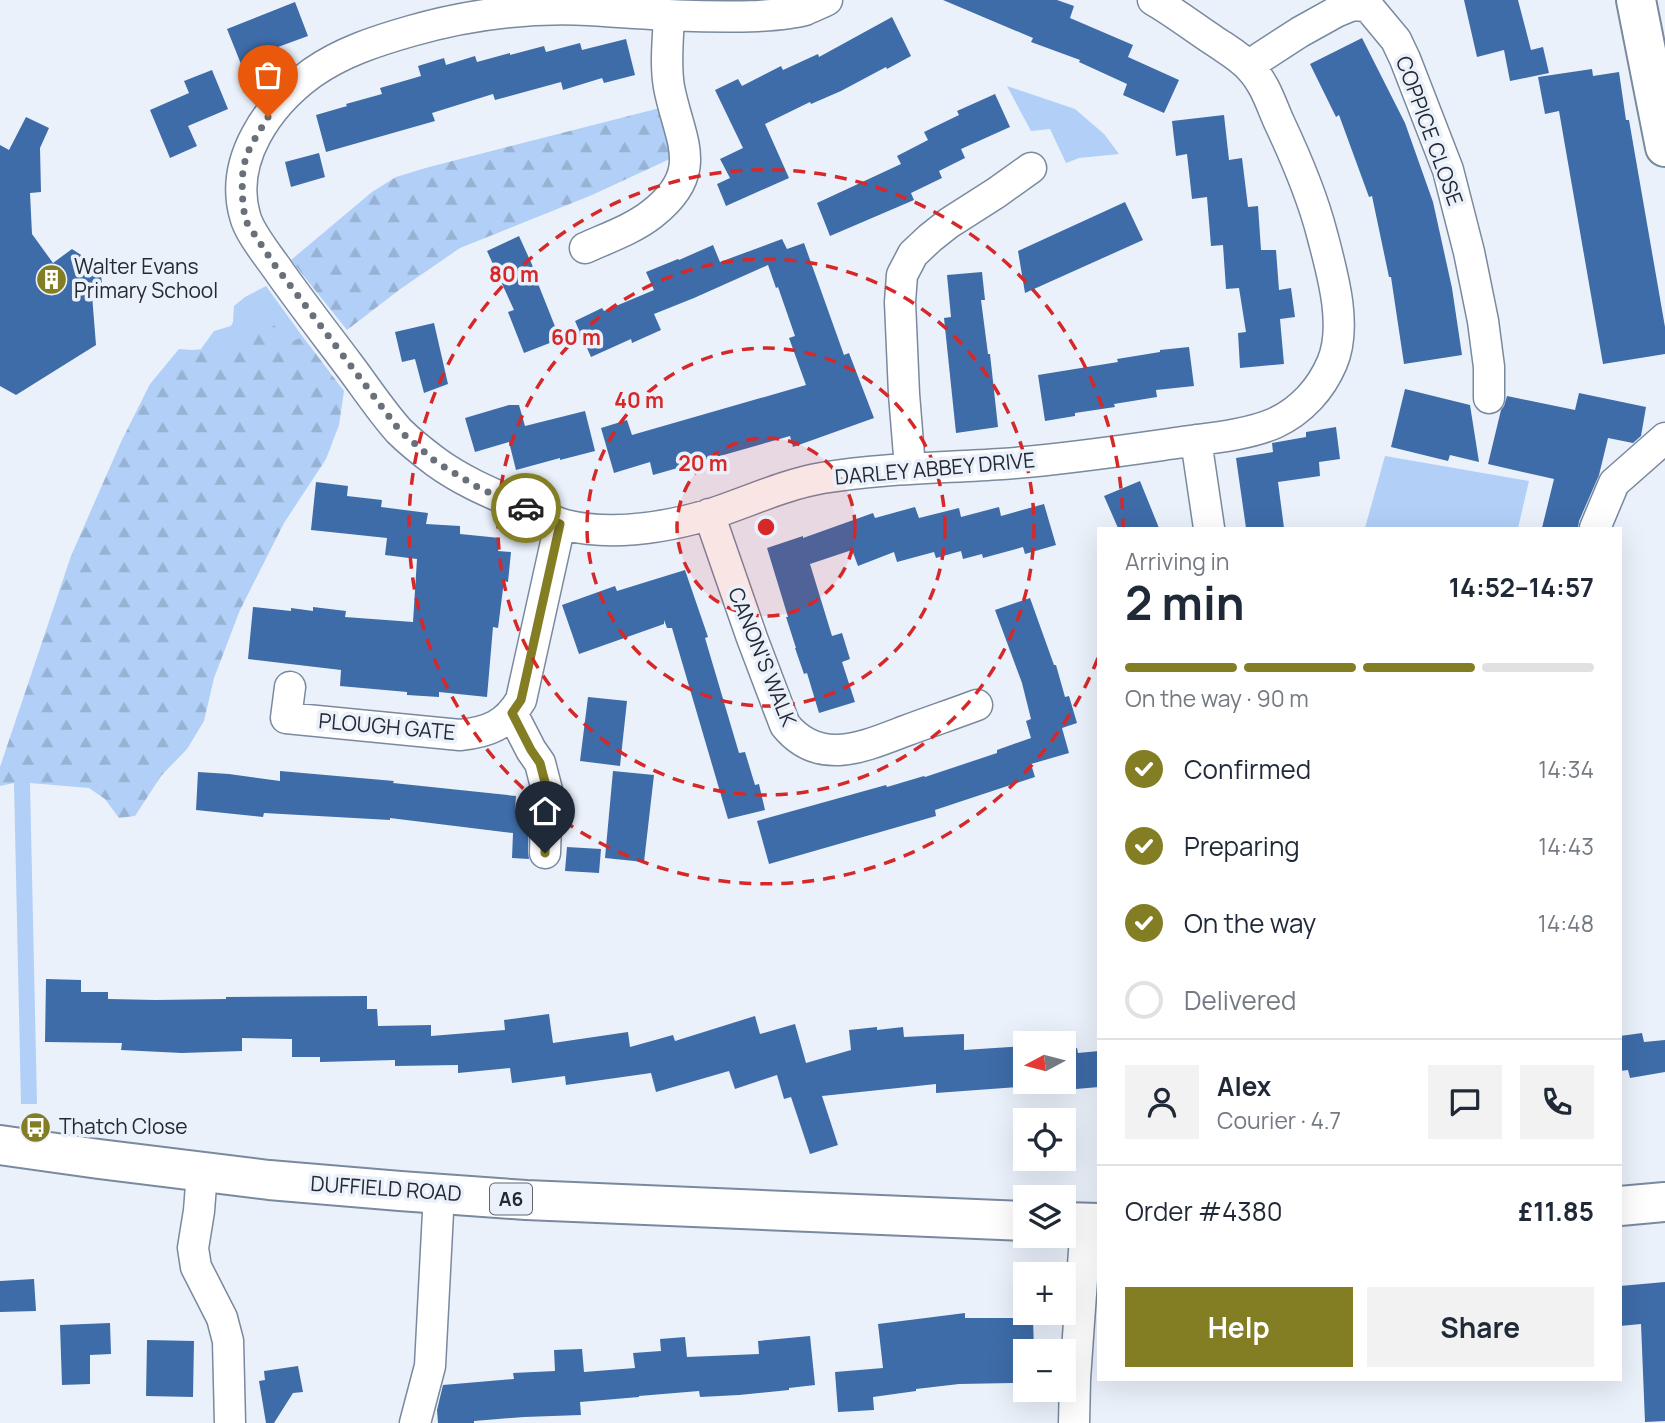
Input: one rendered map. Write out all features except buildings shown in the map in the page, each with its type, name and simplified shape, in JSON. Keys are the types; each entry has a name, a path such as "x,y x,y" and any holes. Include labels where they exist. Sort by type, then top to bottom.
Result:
{"main road":[{"path":"1636,0 1665,147"},
{"name":"DUFFIELD ROAD","path":"0,1145 270,1180 439,1194 1013,1221"},
{"path":"1622,1206 1665,1202"}],"street":[{"name":"DARLEY ABBEY DRIVE","path":"827,0 804,10 777,15 733,17 528,9 442,22 370,44 339,56 311,74 294,88 268,117 250,147 243,167 245,220 282,276 400,431 436,462 481,489 560,524 595,530 627,530 669,524 709,514 817,478 911,468 1075,457 1239,433 1271,425 1294,412 1310,398 1336,356 1339,320 1332,272 1318,218 1293,149 1265,88 1249,65 1153,0"},
{"name":"COPPICE CLOSE","path":"1249,65 1300,32 1353,5 1365,6 1371,10 1396,40 1451,181 1483,321 1489,367 1489,398"},
{"path":"585,248 634,226 651,215 671,196 681,179 685,150 671,96 667,66 669,16"},
{"path":"911,468 904,394 900,302 902,275 913,254 930,238 1031,168"},
{"path":"1595,527 1614,483 1665,438"},
{"path":"1196,440 1209,527"},
{"name":"CANON'S WALK","path":"709,514 785,725 803,743 832,751 845,750 977,705"},
{"path":"545,853 547,790 540,763 512,713 521,700 560,524"},
{"name":"PLOUGH GATE","path":"290,687 286,718 460,735 491,728 504,722 512,713"},
{"path":"202,1172 193,1248 196,1267 222,1318 228,1341 230,1423"},
{"path":"415,1423 430,1366 439,1194"},
{"path":"1074,1423 1083,1223"}],"green space":[{"path":"1007,86 1075,109 1104,134 1119,154 1079,158 1066,163 1050,129 1031,131"},
{"path":"660,108 672,158 592,195 460,248 347,330 291,260 372,192 396,177"},
{"path":"266,286 303,337 292,341 242,340 218,349 201,349 214,331 231,326 234,306"},
{"path":"271,323 292,341 303,337 344,391 339,425 326,459 284,523 240,610 214,678 204,721 187,749 161,776 135,816 119,818 105,799 89,788 30,783 0,786 0,767 71,556 121,442 150,384 179,349 227,347"},
{"path":"1385,456 1529,481 1518,527 1365,527"},
{"path":"14,783 30,783 37,1104 21,1104"}],"way so far":[{"path":"268,117 250,147 243,167 242,193 245,220 274,264 400,431 436,462 481,489 526,508"}],"place":[{"name":"Walter Evans Primary School","path":"51,279"},
{"name":"Thatch Close","path":"36,1127"}],"route":[{"path":"526,508 560,524 521,700 512,713 540,763 547,790 545,853"}]}
